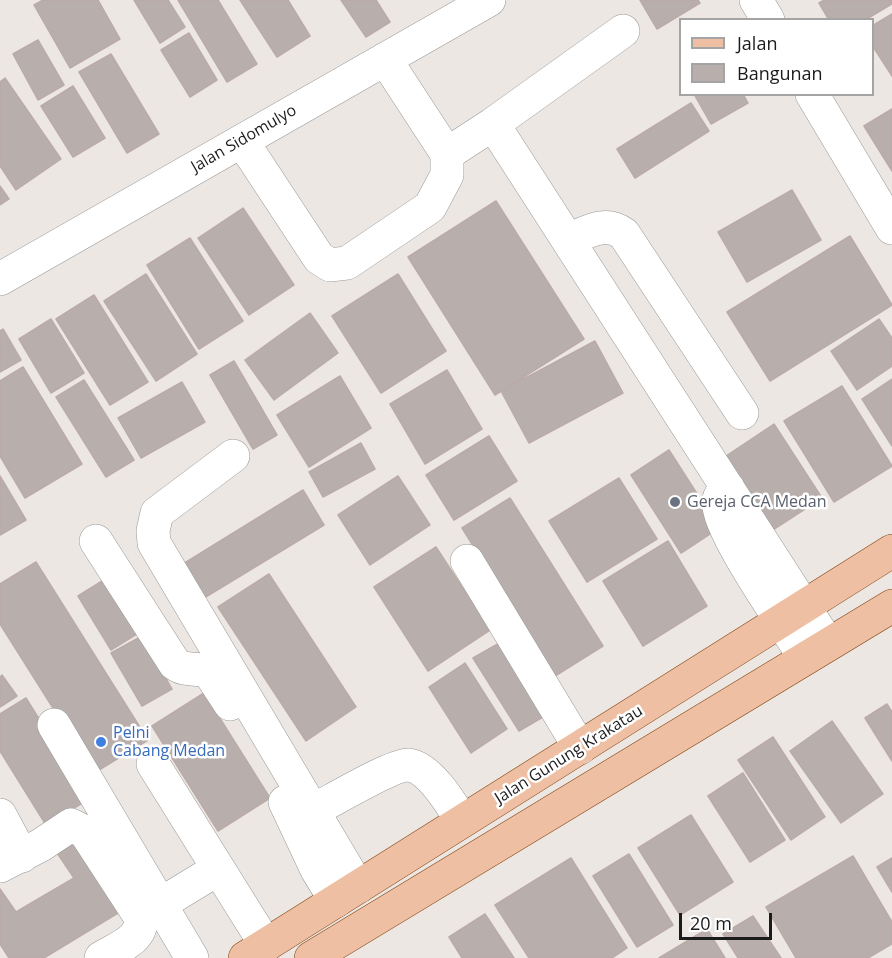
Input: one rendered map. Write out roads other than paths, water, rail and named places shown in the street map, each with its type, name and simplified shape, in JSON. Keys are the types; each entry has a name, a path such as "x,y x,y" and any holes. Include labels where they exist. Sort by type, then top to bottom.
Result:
{"main road":[{"name":"Jalan Gunung Krakatau","path":"255,951 892,551"},
{"path":"311,958 892,606"}],"street":[{"name":"Jalan Sidomulyo","path":"0,279 489,0"},
{"path":"756,0 767,18"},
{"path":"447,154 494,124 623,31"},
{"path":"242,141 320,258 330,266 347,263 430,207 447,175 447,154 385,59"},
{"path":"814,96 892,228"},
{"path":"494,124 728,488 719,498 719,503 729,536 794,613 817,651"},
{"path":"567,240 602,226 615,227 624,234 742,413"},
{"path":"233,456 157,513 153,531 154,543 312,811 347,894"},
{"path":"96,541 175,664 186,670 204,670 213,676 259,754 317,870 347,894"},
{"path":"467,561 580,748"},
{"path":"54,725 192,958"},
{"path":"153,764 218,869 255,951"},
{"path":"312,811 393,769 409,765 430,778 462,822"},
{"path":"0,815 11,861 71,825 85,832 141,918 141,930 121,953"},
{"path":"159,905 218,869"}],"place":[{"name":"Gereja CCA Medan","path":"675,502"},
{"name":"Pelni Cabang Medan","path":"101,742"}]}
